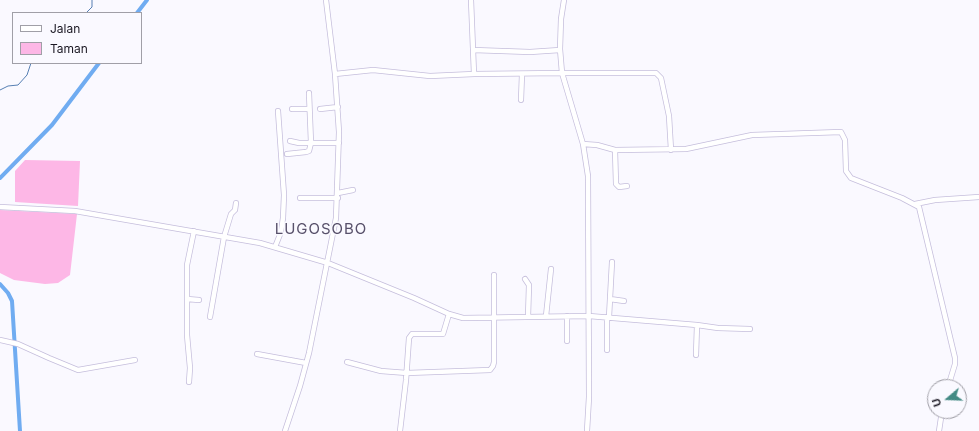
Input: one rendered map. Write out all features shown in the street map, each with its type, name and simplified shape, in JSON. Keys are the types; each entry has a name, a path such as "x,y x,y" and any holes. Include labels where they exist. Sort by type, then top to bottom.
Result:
{"street":[{"path":"285,431 306,363 336,218 339,143 338,107 326,0"},
{"path":"472,0 474,74"},
{"path":"564,0 561,19 560,50 562,73 583,144 588,176 589,397 587,431"},
{"path":"473,50 530,52 560,50"},
{"path":"335,74 373,70 430,76 474,74 656,73 661,78 670,116 671,150"},
{"path":"521,100 522,74"},
{"path":"287,154 308,152 311,144 309,93"},
{"path":"320,109 338,107"},
{"path":"292,109 309,109"},
{"path":"276,247 281,232 284,195 278,111"},
{"path":"583,144 598,145 615,150 671,150 686,149 752,135 838,131 843,134 845,140 846,171 851,178 919,207 955,358 955,364 950,379"},
{"path":"290,141 311,144 339,143"},
{"path":"615,150 616,182 619,187 627,186"},
{"path":"300,198 338,196 353,190"},
{"path":"915,204 934,200 979,197"},
{"path":"210,317 224,237 231,214 235,210 236,203"},
{"path":"0,207 75,210 260,243 328,262 449,314 463,318 589,316 750,330"},
{"path":"189,382 190,368 187,335 187,265 188,253 194,231"},
{"path":"607,350 612,262"},
{"path":"546,316 551,269"},
{"path":"347,362 381,371 407,373 490,370 494,362 494,275"},
{"path":"525,279 528,282 530,289 528,317"},
{"path":"187,299 199,300"},
{"path":"610,299 624,301"},
{"path":"400,431 407,373 409,338 412,334 443,334 449,314"},
{"path":"566,316 567,341"},
{"path":"696,355 697,325"},
{"path":"0,340 13,342 78,370 135,360"},
{"path":"258,354 306,363"},
{"path":"939,431 941,419"}],"green space":[{"path":"25,160 80,161 78,206 15,202 15,171"},
{"path":"0,210 77,214 70,275 58,283 45,284 14,280 0,273"}],"waterway":[{"path":"87,12 92,7 92,0"},
{"path":"138,12 147,0"},
{"path":"0,90 8,86 18,85 27,75 31,64"},
{"path":"0,178 52,125 98,64"},
{"path":"0,284 8,293 12,301 20,431"}],"district":[{"name":"LUGOSOBO","path":"321,229"}]}
